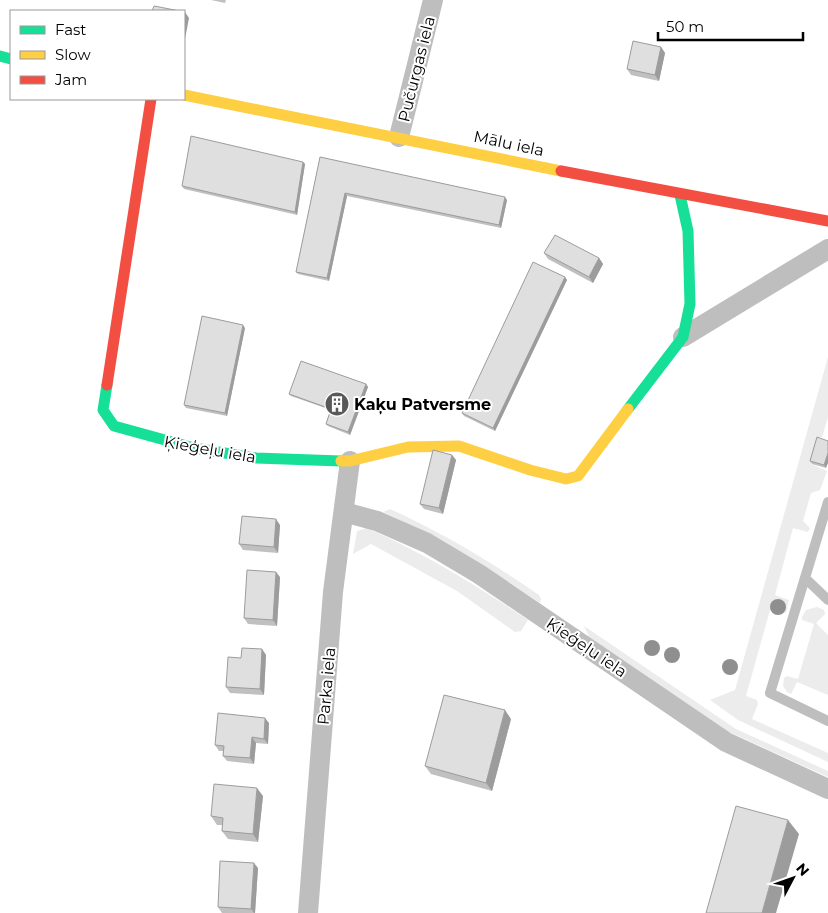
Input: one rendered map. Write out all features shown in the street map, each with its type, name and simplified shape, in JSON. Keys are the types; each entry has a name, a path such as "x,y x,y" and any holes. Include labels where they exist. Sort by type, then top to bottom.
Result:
{"street":[{"name":"Pučurgas iela","path":"399,137 433,0"},
{"name":"Mālu iela","path":"185,95 680,195 828,221"},
{"name":"Ķieģeļu iela","path":"151,100 103,410 114,426 194,448 256,458 350,461 408,447 459,446 530,470 566,479 578,476 683,337"},
{"path":"680,195 688,231 690,304 683,337"},
{"path":"683,337 828,249"},
{"name":"Parka iela","path":"308,913 332,601 350,461"},
{"name":"Ķieģeļu iela","path":"344,512 377,521 427,543 479,574 726,742 828,789"}],"lane":[{"path":"828,502 770,693 828,722"},
{"path":"805,578 828,600"}],"shaded area":[{"path":"828,357 828,417 822,437 818,437 811,464 827,471 820,490 811,493 803,521 810,528 808,532 793,528 775,595 789,600 786,613 770,610 746,696 757,700 758,704 752,719 828,753 828,762 738,720 710,700 735,690"},
{"path":"390,509 448,538 503,571 539,595 540,603 463,554 383,512"},
{"path":"367,528 450,571 528,620 521,631 515,632 457,591 371,544 353,554 357,531"},
{"path":"817,607 824,610 825,614 816,623 828,635 828,695 797,682 791,694 783,686 784,678 787,676 798,679 814,624 802,620 802,617 806,610"},
{"path":"584,626 736,729 828,771 828,777 727,731 589,637"}],"building":[{"path":"154,6 175,10 152,10"},
{"path":"633,41 661,47 655,75 627,69"},
{"path":"191,136 303,162 295,212 182,186"},
{"path":"320,157 505,197 499,225 345,193 327,278 296,272"},
{"path":"555,235 599,258 589,277 544,253"},
{"path":"533,262 565,277 493,428 462,413"},
{"path":"202,316 243,325 225,413 184,405"},
{"name":"Kaķu Patversme","path":"301,361 366,384 348,432 326,424 331,409 289,394"},
{"path":"817,437 828,441 828,453 824,465 810,461"},
{"path":"433,450 452,455 439,508 420,504"},
{"path":"242,516 276,519 274,547 239,544"},
{"path":"247,570 276,572 273,620 244,618"},
{"path":"242,648 262,649 260,689 226,687 228,657 241,658"},
{"path":"444,695 505,710 486,783 425,766"},
{"path":"218,713 265,718 264,739 252,737 250,758 223,756 224,746 215,745"},
{"path":"214,784 257,788 253,834 222,831 223,818 211,816"},
{"path":"736,806 788,820 762,913 706,913"},
{"path":"220,861 254,863 251,909 218,907"}],"traffic: fast":[{"path":"0,56 10,59"},
{"path":"628,409 683,337 690,304 688,231 680,195"},
{"path":"107,385 103,410 114,426 194,448 256,458 341,461"}],"traffic: slow":[{"path":"185,95 561,171"},
{"path":"341,461 350,461 408,447 459,446 530,470 566,479 578,476 628,409"}],"traffic: jam":[{"path":"107,385 151,100"},
{"path":"561,171 828,221"}],"place":[{"name":"Kaķu Patversme","path":"337,404"}]}
